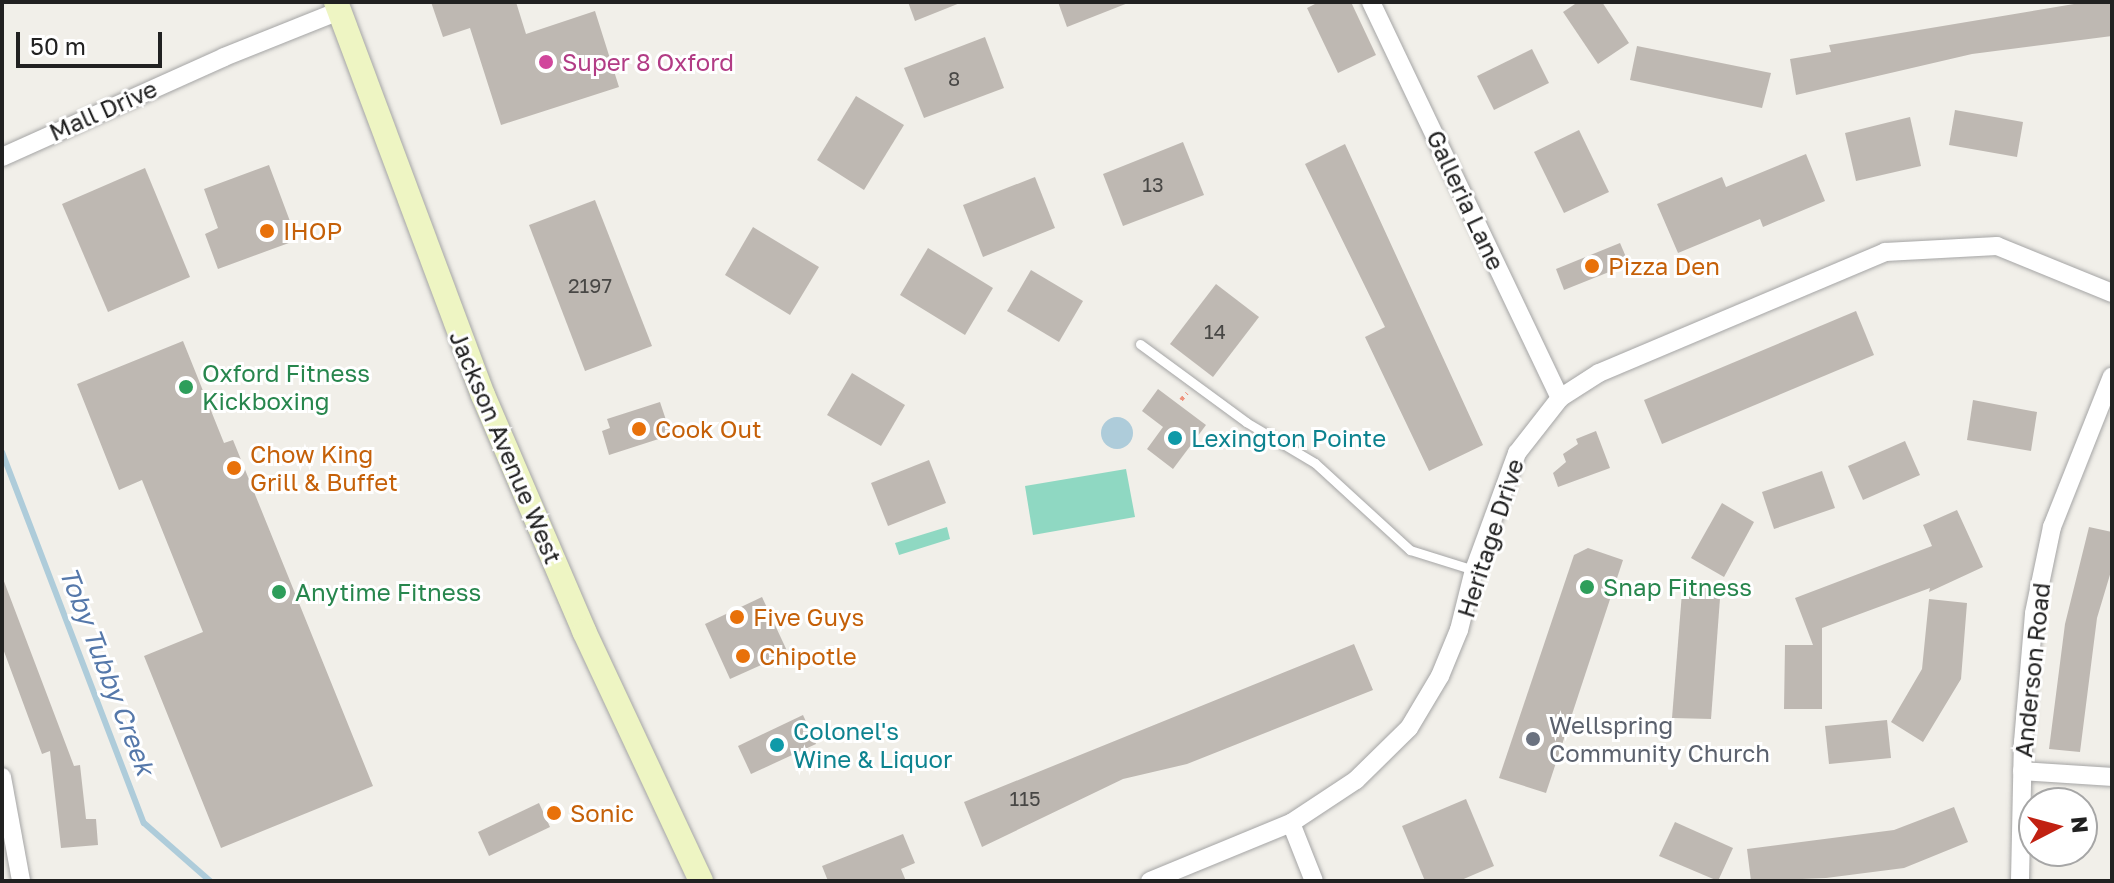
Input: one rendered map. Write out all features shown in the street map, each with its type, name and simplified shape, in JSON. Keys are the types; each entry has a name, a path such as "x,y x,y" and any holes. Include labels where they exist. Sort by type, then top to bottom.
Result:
{"main road":[{"name":"Jackson Avenue West","path":"338,7 483,395 694,879"}],"street":[{"name":"Galleria Lane","path":"1371,2 1560,398"},
{"name":"Mall Drive","path":"2,157 338,7"},
{"name":"Heritage Drive","path":"1150,881 1291,823 1356,780 1409,728 1440,676 1474,570 1517,453 1560,398 1608,368 1885,252 1997,246 2112,293"},
{"name":"Anderson Road","path":"2020,881 2022,771 2034,613 2052,527 2112,376"},
{"path":"2022,771 2111,772"},
{"path":"2,777 21,881"},
{"path":"1291,823 1314,881"}],"lane":[{"path":"1140,344 1246,422 1315,463 1410,550 1474,570"}],"green space":[{"path":"1126,469 1135,517 1033,535 1025,486"},
{"path":"947,527 950,539 899,555 895,543"}],"water":[{"path":"1117,417 1128,422 1133,433 1128,444 1117,449 1106,444 1101,433 1106,422"}],"building":[{"name":"Super 8 Oxford","path":"431,2 516,2 526,34 595,11 619,87 501,125 470,28 443,37"},
{"path":"908,2 960,2 960,3 915,21"},
{"path":"1058,2 1127,2 1128,3 1067,27"},
{"path":"1319,2 1351,2 1376,55 1338,73 1307,8"},
{"path":"1578,2 1602,2 1629,43 1598,64 1563,12"},
{"path":"2086,2 2112,2 2112,36 1972,54 1796,95 1790,59 1831,52 1829,45"},
{"path":"985,37 1004,88 924,118 904,68"},
{"path":"1637,46 1771,73 1762,108 1630,80"},
{"path":"1532,49 1549,83 1494,110 1477,76"},
{"path":"856,96 904,125 864,190 817,160"},
{"path":"1955,110 2023,122 2017,157 1949,145"},
{"path":"1910,117 1921,166 1856,181 1845,133"},
{"path":"1579,130 1609,192 1564,213 1534,152"},
{"path":"1183,142 1204,195 1123,226 1103,174"},
{"path":"1345,144 1483,445 1429,471 1365,337 1385,327 1305,164"},
{"path":"1806,154 1825,201 1763,227 1760,219 1678,253 1657,204 1722,177 1726,187"},
{"path":"269,165 297,240 218,269 205,234 218,228 204,189"},
{"path":"145,168 190,277 108,312 62,204"},
{"path":"1035,177 1055,228 983,257 963,205"},
{"path":"595,200 652,346 585,371 529,225"},
{"path":"753,227 819,267 790,315 725,275"},
{"name":"Pizza Den","path":"1620,243 1629,264 1564,290 1556,269"},
{"path":"928,248 993,288 965,335 900,295"},
{"path":"1031,270 1083,301 1059,342 1007,311"},
{"path":"1216,284 1259,317 1213,377 1170,344"},
{"path":"1856,311 1874,355 1662,444 1644,400"},
{"path":"183,341 224,443 233,440 373,786 221,848 144,656 203,632 142,480 119,490 77,384"},
{"path":"852,373 905,405 881,446 827,415"},
{"name":"Lexington Pointe","path":"1158,389 1206,425 1173,469 1147,449 1163,427 1142,411"},
{"path":"1973,400 2037,412 2031,451 1967,440"},
{"path":"660,402 671,435 609,455 602,431 610,428 607,419"},
{"path":"1596,431 1610,468 1558,487 1553,473 1566,462 1563,454 1578,444 1576,439"},
{"path":"1905,441 1920,475 1863,500 1848,466"},
{"path":"929,460 946,503 888,526 871,483"},
{"path":"1822,471 1835,508 1774,529 1762,492"},
{"path":"1722,503 1754,522 1724,577 1691,558"},
{"path":"1957,510 1983,567 1929,592 1930,588 1822,628 1822,709 1784,709 1785,645 1813,645 1795,598 1932,546 1923,525"},
{"path":"2089,527 2112,532 2112,568 2097,618 2080,752 2049,749 2065,624"},
{"path":"1588,548 1623,560 1546,793 1499,778 1574,555"},
{"path":"2,576 74,766 80,765 86,819 96,819 98,845 61,848 50,751 42,754 2,646"},
{"path":"1683,580 1721,585 1711,719 1672,718"},
{"path":"762,597 788,653 730,679 705,624"},
{"path":"1929,599 1967,603 1961,679 1923,742 1891,722 1922,669"},
{"path":"1354,644 1373,690 1187,764 1123,779 982,847 964,802"},
{"name":"Colonel's Wine & Liquor","path":"803,715 816,744 751,774 738,746"},
{"path":"1887,720 1891,758 1829,764 1825,726"},
{"path":"1466,799 1494,866 1459,881 1425,881 1402,826"},
{"path":"539,803 550,827 489,856 478,832"},
{"path":"1954,807 1968,842 1904,868 1826,878 1751,881 1747,849 1894,830"},
{"path":"1675,822 1733,848 1718,881 1659,856"},
{"path":"903,834 915,863 901,869 906,881 828,881 822,866"}],"waterway":[{"name":"Toby Tubby Creek","path":"2,452 144,823 210,881"}],"place":[{"name":"Super 8 Oxford","path":"546,62"},
{"name":"IHOP","path":"267,231"},
{"name":"Pizza Den","path":"1592,266"},
{"name":"Oxford Fitness Kickboxing","path":"186,387"},
{"name":"Cook Out","path":"639,429"},
{"name":"Lexington Pointe","path":"1175,438"},
{"name":"Chow King Grill & Buffet","path":"234,468"},
{"name":"Snap Fitness","path":"1587,587"},
{"name":"Anytime Fitness","path":"279,592"},
{"name":"Five Guys","path":"737,617"},
{"name":"Chipotle","path":"743,656"},
{"name":"Wellspring Community Church","path":"1533,739"},
{"name":"Colonel's Wine & Liquor","path":"777,745"},
{"name":"Sonic","path":"554,813"}]}
